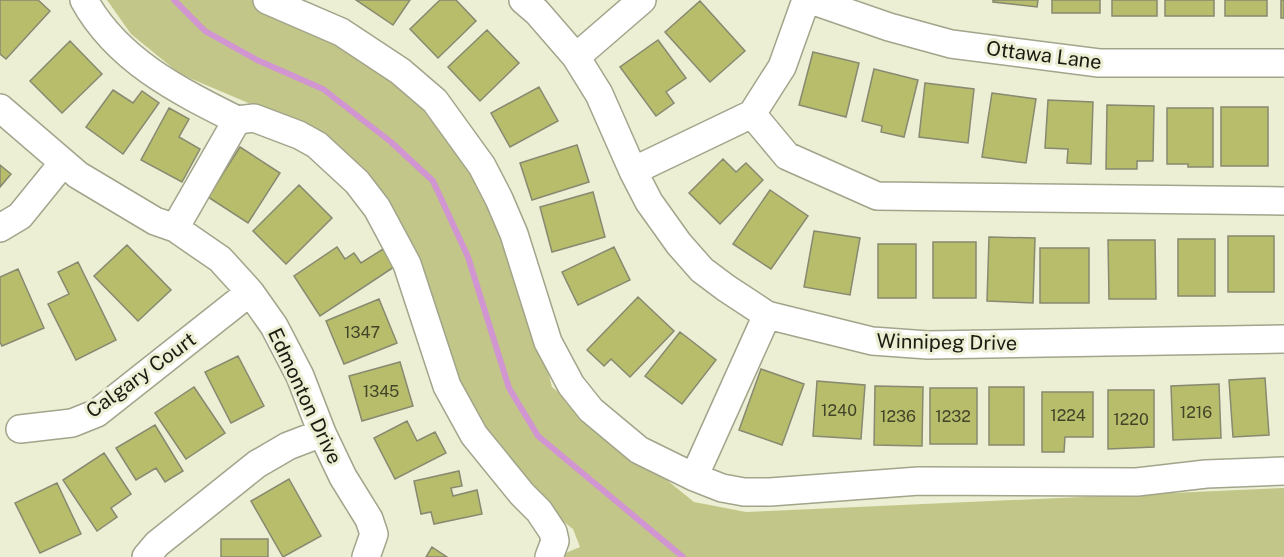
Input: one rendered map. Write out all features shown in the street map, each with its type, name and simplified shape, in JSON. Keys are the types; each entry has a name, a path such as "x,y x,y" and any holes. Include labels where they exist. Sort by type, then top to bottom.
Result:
{"street":[{"path":"84,0 95,20 125,52 143,67 186,95 237,120 254,118 299,135 317,145 357,182 377,208 407,264 447,386 474,435 522,494 539,511 553,531 555,541 549,557"},
{"path":"267,0 341,32 400,71 435,101 482,166 499,199 514,234 548,342 570,385 591,410 639,450 694,477 722,488 744,492 771,492 919,481 1137,482 1206,474 1284,471"},
{"name":"Winnipeg Drive","path":"524,0 576,57 599,94 649,202 679,244 702,270 767,315 872,341 928,345 1284,339"},
{"path":"576,57 642,0"},
{"path":"633,171 752,114 782,67 806,0"},
{"name":"Ottawa Lane","path":"811,0 889,27 951,44 1099,63 1284,63"},
{"name":"Edmonton Drive","path":"0,108 78,175 155,221 175,228 220,259 250,292 274,326 290,356 343,477 373,528 374,534 366,557"},
{"path":"752,114 787,156 877,196 1284,201"},
{"path":"175,228 237,120"},
{"path":"0,228 20,216 63,163"},
{"name":"Calgary Court","path":"20,429 72,423 97,413 250,292"},
{"path":"694,477 767,315"},
{"path":"146,557 157,544 257,464 288,446 322,433"}],"green space":[{"path":"107,0 258,0 387,67 476,174 521,268 552,387 694,502 746,512 1284,488 1284,557 556,557 580,547 573,529 496,468 456,404 395,226 272,113 180,74 131,34"}],"building":[{"path":"0,0 38,0 50,11 6,59 0,54"},
{"path":"356,0 410,0 393,25"},
{"path":"440,0 456,0 476,21 438,58 410,29"},
{"path":"993,0 1038,0 1037,7 993,2"},
{"path":"1052,0 1100,0 1100,13 1052,13"},
{"path":"1112,0 1157,0 1157,16 1112,16"},
{"path":"1165,0 1214,0 1214,16 1165,16"},
{"path":"1225,0 1267,0 1267,16 1225,16"},
{"path":"1281,0 1284,0 1284,18 1281,18"},
{"path":"700,1 745,51 710,82 665,32"},
{"path":"487,30 519,63 480,101 448,67"},
{"path":"658,40 686,78 666,92 674,103 656,116 620,67"},
{"path":"70,41 102,74 62,113 30,81"},
{"path":"813,52 859,63 846,117 799,105"},
{"path":"874,69 918,80 904,137 881,132 882,126 862,121"},
{"path":"925,83 974,89 968,143 919,137"},
{"path":"539,87 558,121 510,147 491,113"},
{"path":"113,90 133,103 142,91 159,103 123,154 86,127"},
{"path":"992,93 1036,99 1026,163 982,157"},
{"path":"1048,100 1093,102 1091,164 1067,163 1068,149 1045,148"},
{"path":"1107,105 1154,106 1153,161 1137,161 1137,169 1106,169"},
{"path":"1221,107 1268,107 1268,166 1221,166"},
{"path":"169,108 189,119 179,137 200,149 182,182 141,160"},
{"path":"1167,108 1213,108 1213,167 1167,164"},
{"path":"577,145 589,182 532,200 520,163"},
{"path":"240,147 280,173 248,223 208,197"},
{"path":"723,159 736,172 746,163 763,180 720,224 689,193"},
{"path":"0,165 11,174 0,187"},
{"path":"299,185 332,218 286,264 253,231"},
{"path":"770,190 808,216 771,269 733,244"},
{"path":"593,192 605,237 552,252 540,207"},
{"path":"814,231 860,238 850,295 804,287"},
{"path":"1228,236 1274,236 1274,292 1228,292"},
{"path":"989,237 1035,238 1033,303 987,301"},
{"path":"1178,239 1215,239 1215,296 1178,296"},
{"path":"1108,240 1155,240 1156,299 1109,299"},
{"path":"933,242 976,242 976,298 933,298"},
{"path":"878,244 916,244 916,298 878,298"},
{"path":"127,245 171,290 138,321 94,276"},
{"path":"337,247 345,259 354,253 361,263 383,249 394,267 320,316 294,276"},
{"path":"614,247 630,280 578,305 562,272"},
{"path":"1040,248 1089,248 1089,303 1040,303"},
{"path":"78,262 116,340 76,360 48,304 69,294 58,272"},
{"path":"18,269 44,328 2,346 0,342 0,277"},
{"path":"638,297 674,331 630,377 611,359 604,366 587,350"},
{"path":"379,299 397,343 344,364 326,321"},
{"path":"680,332 716,360 682,404 645,376"},
{"path":"238,356 264,406 231,423 205,372"},
{"path":"400,362 413,406 362,421 349,376"},
{"path":"761,369 804,384 782,445 739,430"},
{"path":"1265,378 1269,435 1233,437 1229,380"},
{"path":"817,381 865,385 861,439 813,436"},
{"path":"1219,384 1221,438 1173,440 1171,386"},
{"path":"875,386 923,387 922,446 874,445"},
{"path":"194,387 225,433 186,459 155,413"},
{"path":"989,387 1024,387 1024,445 989,445"},
{"path":"930,388 977,388 977,444 930,444"},
{"path":"1108,390 1154,390 1154,447 1108,449"},
{"path":"1042,392 1093,392 1093,437 1065,437 1064,452 1042,452"},
{"path":"407,421 417,441 435,432 446,453 395,479 374,438"},
{"path":"155,425 183,471 165,482 156,468 136,480 116,448"},
{"path":"104,453 131,494 111,508 117,517 97,531 63,480"},
{"path":"459,471 462,486 451,488 453,496 477,490 482,514 434,524 431,512 421,514 414,481"},
{"path":"289,479 321,536 283,557 251,501"},
{"path":"57,483 81,534 40,553 15,503"},
{"path":"221,539 268,539 268,557 221,557"},
{"path":"432,547 447,557 426,557"}],"waterway":[{"path":"174,0 205,31 257,60 323,89 391,142 433,181 468,257 509,388 538,436 683,557"}]}
